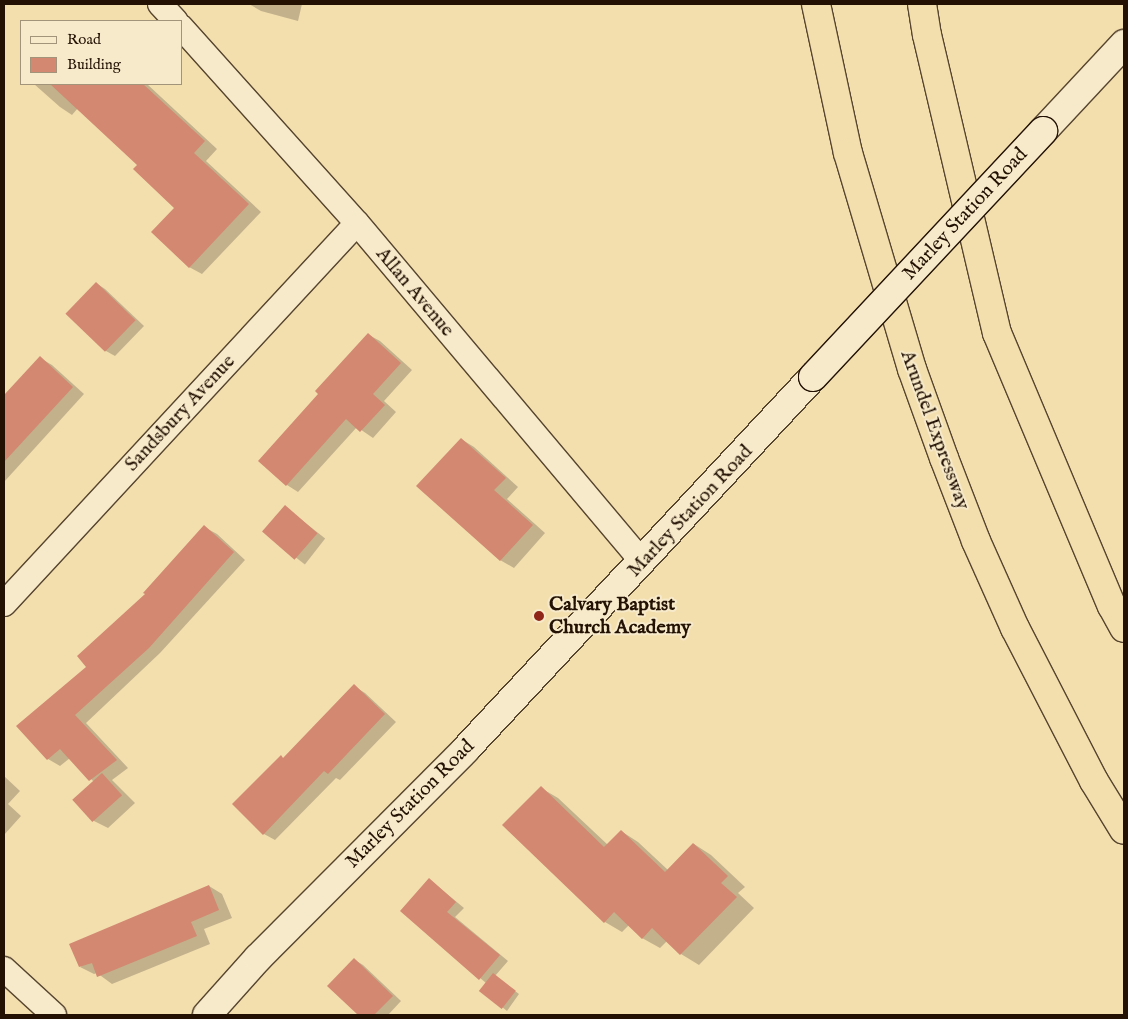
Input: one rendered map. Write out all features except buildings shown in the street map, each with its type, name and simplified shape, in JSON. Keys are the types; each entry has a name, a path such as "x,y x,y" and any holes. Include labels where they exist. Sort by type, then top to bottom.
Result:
{"highway":[{"name":"Arundel Expressway","path":"816,4 850,162 912,369 944,458 976,541 1015,628 1094,781 1124,830"},
{"path":"922,4 927,35 997,333 1112,606 1124,628"}],"main road":[{"name":"Marley Station Road","path":"207,1015 258,958 465,750 1124,44"}],"street":[{"path":"160,4 175,20"},
{"name":"Allan Avenue","path":"182,28 357,223 642,562"},
{"name":"Sandsbury Avenue","path":"4,604 357,223"},
{"path":"4,969 54,1015"}],"place":[{"name":"Calvary Baptist Church Academy","path":"539,616"}]}
